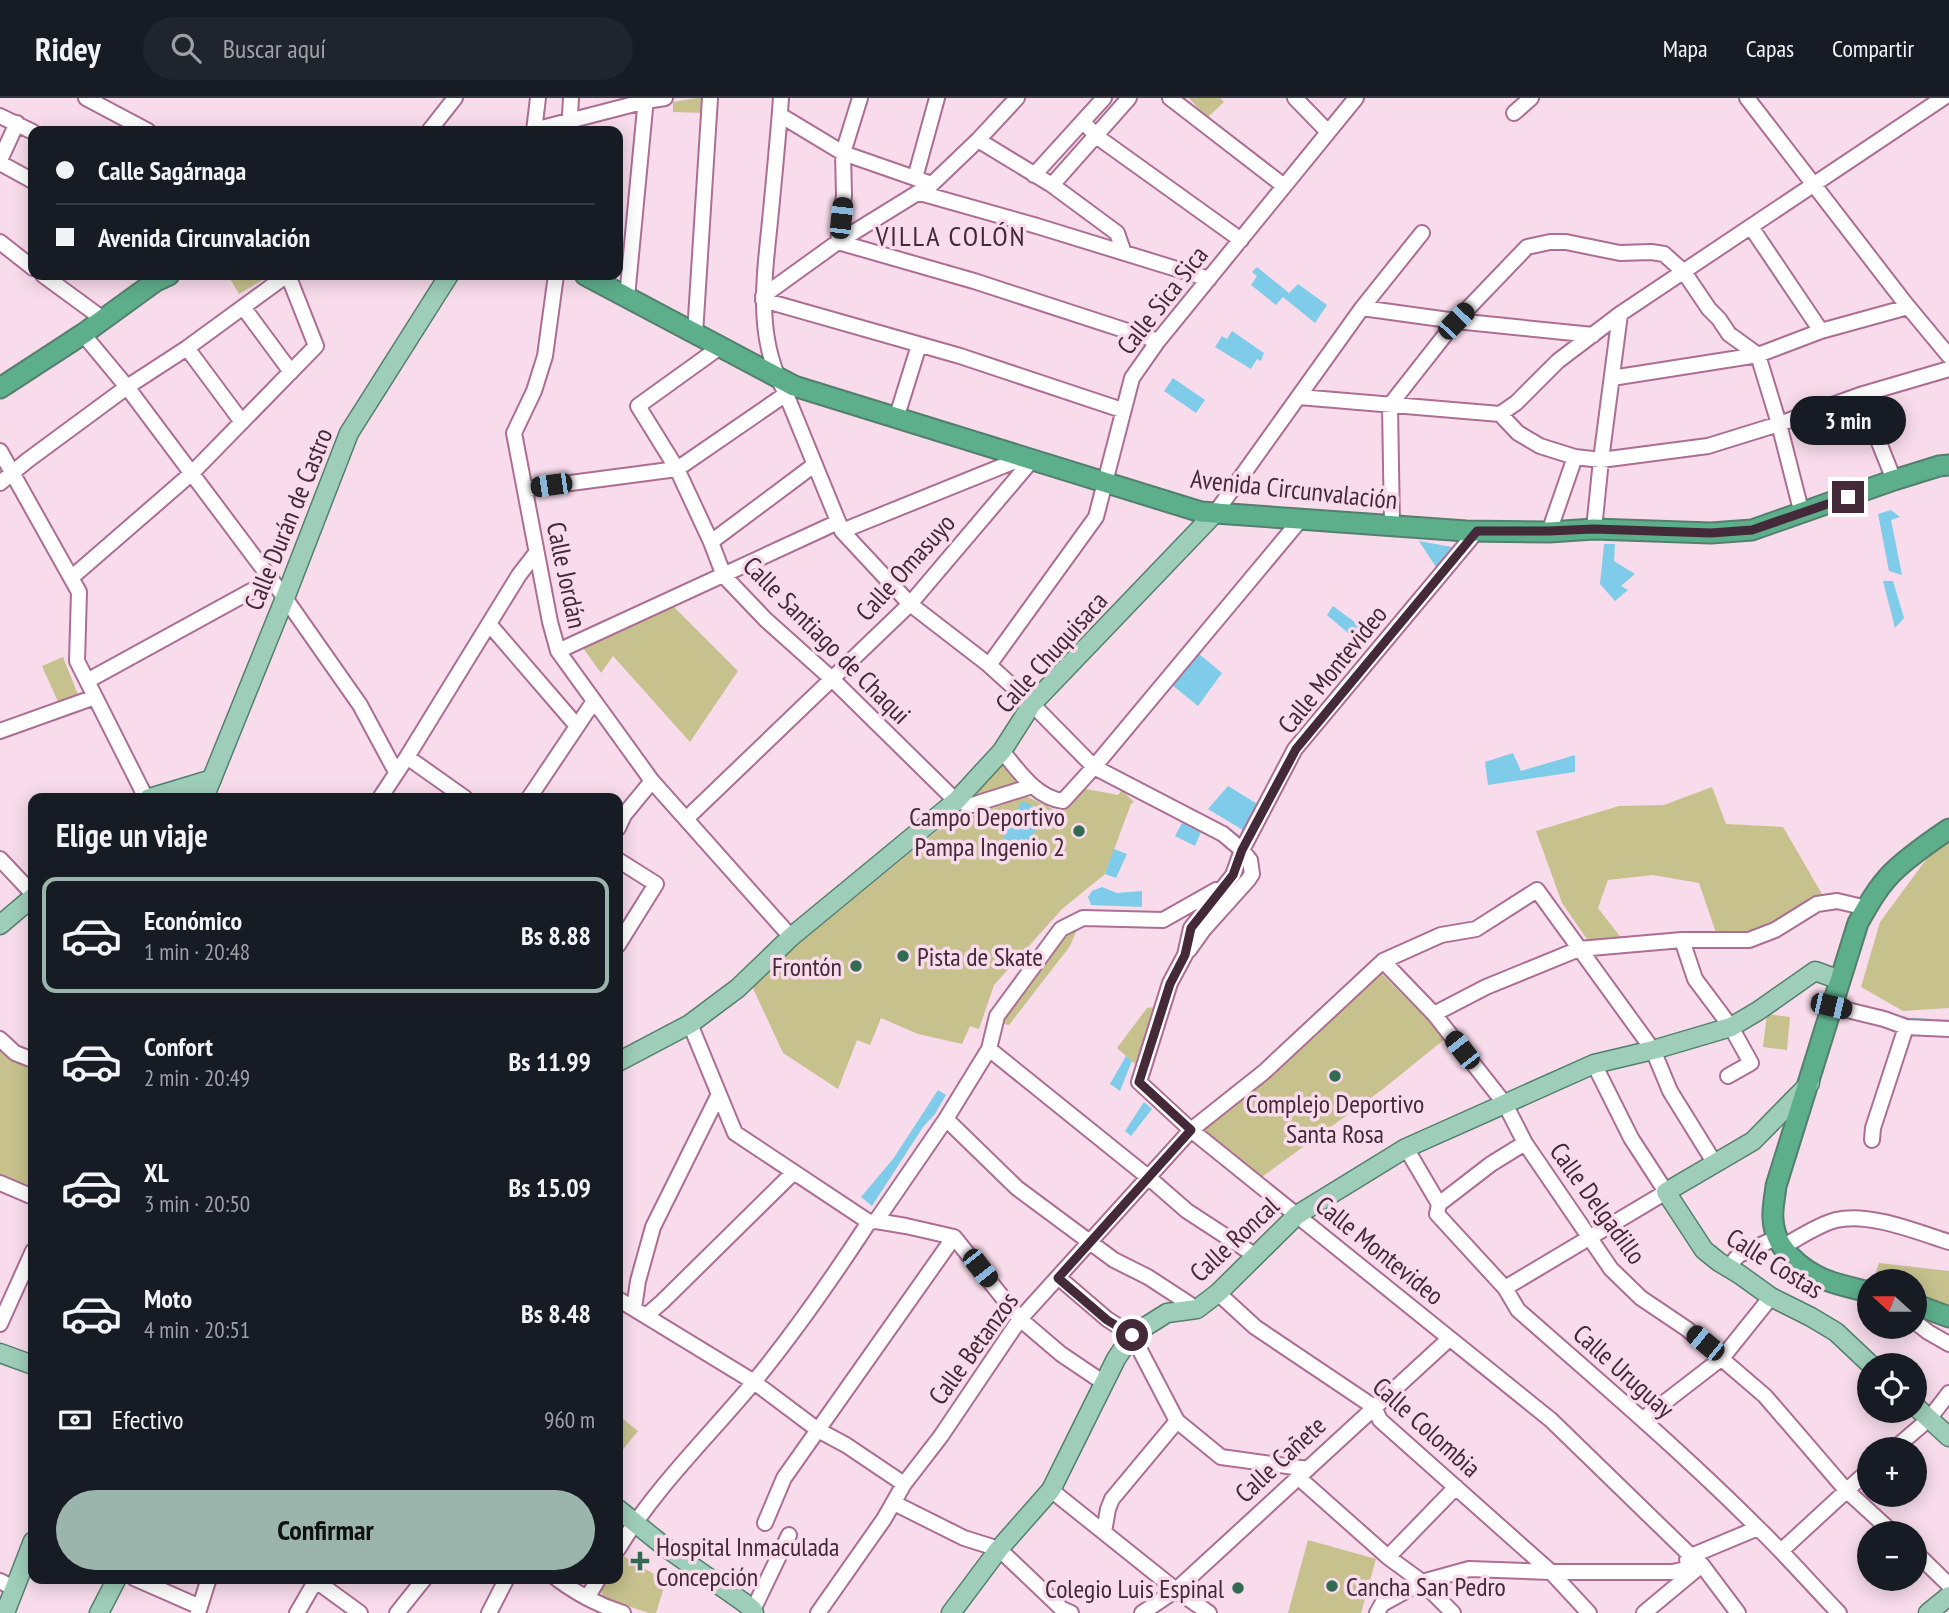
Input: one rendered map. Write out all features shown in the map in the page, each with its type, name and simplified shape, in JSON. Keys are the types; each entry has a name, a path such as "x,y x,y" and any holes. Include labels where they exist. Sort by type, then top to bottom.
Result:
{"highway":[{"path":"0,388 83,334 158,280"},
{"name":"Avenida Circunvalación","path":"595,280 720,347 781,385 794,386 1201,512 1477,531 1594,529 1711,533 1752,530 1894,480 1949,465"},
{"path":"1857,1289 1825,1281 1803,1269 1779,1243 1772,1217 1776,1186 1858,923 1892,873 1949,829"},
{"path":"1927,1309 1949,1317"}],"main road":[{"name":"Calle Durán de Castro","path":"206,793 349,433 446,280"},
{"name":"Calle Chuquisaca","path":"623,1059 690,1024 738,988 791,937 957,802 1002,751 1032,704 1216,512"},
{"path":"164,793 212,779"},
{"path":"0,925 28,900"},
{"name":"Calle Roncal","path":"951,1613 999,1549 1051,1490 1116,1359 1132,1335 1167,1313 1197,1309 1218,1293 1297,1214 1406,1148 1594,1064 1731,1027 1815,971 1840,980"},
{"path":"1666,1192 1753,1140 1810,1083"},
{"name":"Calle Costas","path":"1666,1192 1704,1250 1772,1297 1836,1332 1858,1353"},
{"path":"0,1353 28,1363"},
{"path":"1929,1419 1949,1437"},
{"path":"623,1513 753,1612"},
{"path":"5,1613 7,1585 28,1549"},
{"path":"99,1613 114,1584"},
{"path":"1928,1613 1949,1596"}],"street":[{"path":"86,98 139,126"},
{"path":"433,126 455,98"},
{"path":"535,126 538,98"},
{"path":"571,98 569,126 646,99 665,98"},
{"path":"695,334 710,98"},
{"path":"781,98 763,298 770,356 840,526 910,604 989,665 1094,767 1223,834 1242,850 1250,860 1252,874 1185,955"},
{"path":"838,242 844,195 843,153 860,98"},
{"path":"915,178 937,98"},
{"path":"763,298 838,242 926,188 978,140 1017,98"},
{"path":"1034,175 1104,98"},
{"path":"1052,186 1129,98"},
{"path":"1170,98 1284,186"},
{"path":"1295,98 1328,131"},
{"name":"Calle Sica Sica","path":"989,665 1096,517 1132,377 1158,341 1356,98"},
{"path":"1514,113 1531,98"},
{"path":"1747,98 1949,356"},
{"path":"1299,397 1500,414 1516,403 1558,361 1620,314 1943,98"},
{"path":"627,297 646,99"},
{"path":"779,115 843,153 915,178 926,188 1037,226 1209,279"},
{"path":"0,116 28,129"},
{"path":"1083,121 1096,136 1241,240"},
{"path":"17,123 0,162 28,178"},
{"path":"978,140 1052,186 1117,233 1124,253"},
{"path":"1751,227 1821,331"},
{"name":"Calle Chuquisaca","path":"1216,512 1362,308 1422,233"},
{"path":"0,242 28,264"},
{"path":"838,242 974,281 1158,341"},
{"path":"1392,525 1390,405 1456,321 1527,247 1541,243 1566,242 1620,253 1664,254 1684,272 1729,334 1758,355 1802,514"},
{"path":"50,280 103,318"},
{"path":"0,483 127,387 187,348 280,280"},
{"path":"71,578 192,473 316,346 289,280"},
{"name":"Calle Jordán","path":"555,280 545,356 534,391 514,433 536,553 558,651 652,781 791,937"},
{"path":"763,298 960,356 1122,410"},
{"path":"243,307 291,372"},
{"path":"1612,378 1758,355 1821,331 1909,307"},
{"path":"1362,308 1592,335"},
{"path":"1594,529 1620,314"},
{"path":"83,334 127,387 285,598 360,705 396,772"},
{"path":"896,418 919,345"},
{"name":"Calle Santiago de Chaqui","path":"720,347 638,405 677,469 724,576 766,620 957,802"},
{"path":"187,348 242,422"},
{"path":"1500,414 1518,433 1540,446 1575,457 1601,460 1708,446 1860,395 1949,369"},
{"path":"525,489 677,469 781,385"},
{"path":"1860,395 1894,480"},
{"path":"0,451 79,592 77,661 144,793"},
{"path":"1549,531 1575,457"},
{"path":"558,651 840,526 1030,458"},
{"name":"Calle Omasuyo","path":"686,819 910,604 1030,458"},
{"path":"711,542 814,465"},
{"path":"1002,751 1032,786 1055,800 1063,801 1301,519"},
{"name":"Calle Montevideo","path":"1477,531 1296,749 1242,850 1233,875 1191,928 1185,955 1170,984 1139,1082 1191,1130 1551,1420 1697,1561 1738,1613"},
{"path":"383,793 519,575 536,553"},
{"path":"87,681 271,580"},
{"path":"489,624 577,726"},
{"path":"0,731 95,698"},
{"path":"532,793 594,701"},
{"path":"407,757 458,793"},
{"path":"623,817 652,781"},
{"path":"957,802 972,805 1032,786"},
{"path":"0,859 28,890"},
{"path":"623,863 656,884 623,937"},
{"path":"623,1541 634,1522 754,1382 832,1280 946,1119 989,1049 997,1016 1062,929 1083,918 1163,920 1224,886"},
{"name":"Calle Betanzos","path":"818,1613 894,1503 904,1484 941,1436 1020,1319 1191,1130 1265,1072 1383,961 1441,935 1476,929 1537,890 1580,949"},
{"path":"1434,1014 1486,987 1580,949 1682,940 1749,940 1775,930 1817,904 1837,901 1867,908"},
{"path":"1682,940 1695,979 1731,1027 1751,1063 1728,1076"},
{"path":"1580,949 1653,1050 1670,1091 1714,1162"},
{"name":"Calle Delgadillo","path":"1383,961 1434,1014 1505,1104 1525,1143 1611,1269 1641,1298 1687,1329 1765,1396 1846,1490 1880,1521"},
{"path":"1831,1006 1906,1027 1949,1029"},
{"path":"690,1024 735,1133"},
{"path":"1872,1140 1873,1128 1906,1027"},
{"path":"0,1038 15,1053 28,1058"},
{"path":"989,1049 1187,1211 1256,1256"},
{"path":"1505,1288 1666,1192 1631,1138 1594,1064"},
{"path":"640,1311 638,1281 653,1227 719,1094"},
{"path":"707,1116 873,1222 954,1237 1020,1319 1061,1354 1104,1382"},
{"path":"946,1119 1017,1188 1114,1261 1148,1277 1197,1309"},
{"path":"1439,1204 1491,1164 1525,1143"},
{"name":"Calle Uruguay","path":"1406,1148 1439,1204 1437,1214 1505,1288 1518,1310 1643,1419 1758,1528 1839,1613"},
{"path":"640,1311 662,1302 794,1172"},
{"path":"0,1182 28,1195"},
{"path":"1739,1274 1732,1265 1739,1255 1779,1243 1833,1221 1849,1218 1875,1221 1949,1241"},
{"path":"765,1523 784,1478 954,1237"},
{"path":"0,1324 28,1262"},
{"path":"1058,1278 1107,1320 1132,1335 1177,1421 1221,1457 1303,1474 1388,1558 1422,1582 1452,1613"},
{"name":"Calle Colombia","path":"1218,1293 1255,1327 1374,1406 1380,1420 1551,1572 1589,1613"},
{"path":"1643,1419 1722,1358 1772,1297"},
{"path":"623,1302 754,1382 818,1430 846,1445 904,1484"},
{"path":"1927,1331 1949,1344"},
{"name":"Calle Cañete","path":"1142,1613 1176,1590 1450,1339"},
{"path":"1908,1437 1929,1419 1949,1394"},
{"path":"1104,1532 1112,1499 1177,1421"},
{"path":"1781,1551 1857,1480"},
{"path":"1388,1558 1456,1487"},
{"path":"1051,1490 1176,1590 1209,1613"},
{"path":"894,1503 964,1538 999,1549 1062,1609 1071,1613"},
{"path":"1377,1613 1382,1604 1422,1582 1469,1569 1673,1572 1758,1528"},
{"path":"753,1612 789,1535"},
{"path":"1644,1613 1697,1561"},
{"path":"1927,1564 1949,1585"},
{"path":"146,1584 199,1610 207,1584"},
{"path":"297,1613 312,1584"},
{"path":"320,1584 360,1613"},
{"path":"397,1613 420,1584"},
{"path":"489,1613 504,1584"},
{"path":"564,1584 606,1610 623,1613"},
{"path":"587,1598 595,1584"}],"shaded area":[{"path":"705,98 703,113 673,112 673,102"},
{"path":"1189,98 1220,98 1224,102 1207,118"},
{"path":"231,280 263,280 239,294"},
{"path":"672,605 738,671 690,742 613,656 601,673 583,648"},
{"path":"63,657 79,697 59,704 42,666"},
{"path":"1002,761 1020,779 1019,784 978,796 976,789"},
{"path":"1712,787 1726,824 1783,827 1822,894 1758,932 1716,933 1699,883 1653,875 1608,880 1598,908 1622,939 1589,942 1562,903 1536,831 1619,806 1664,805"},
{"path":"1081,788 1118,795 1122,790 1134,802 1105,874 1062,909 994,985 979,1029 970,1026 962,1044 918,1034 881,1018 870,1045 857,1040 838,1089 783,1053 752,986 802,941 943,826 1026,796 1061,813"},
{"path":"1949,841 1949,1008 1903,1011 1861,987 1880,922 1931,853"},
{"path":"1079,925 1070,946 1009,1025 1000,1023 1063,934"},
{"name":"Complejo Deportivo Santa Rosa","path":"1379,971 1446,1038 1383,1089 1259,1179 1200,1128 1281,1068 1284,1062"},
{"path":"1155,1007 1135,1064 1117,1048 1147,1008"},
{"path":"1767,1014 1790,1017 1787,1050 1763,1047"},
{"path":"0,1051 28,1063 28,1187 0,1175"},
{"path":"1879,1263 1949,1271 1949,1305 1927,1298 1927,1269 1877,1269"},
{"path":"623,1419 638,1431 623,1450"},
{"name":"Cancha San Pedro","path":"1308,1540 1376,1559 1361,1613 1288,1613"},
{"path":"623,1556 666,1581 656,1613 604,1598 600,1589 603,1584 623,1584"}],"water":[{"path":"1257,267 1289,293 1298,284 1327,305 1315,323 1283,297 1276,305 1251,285 1257,276 1252,272"},
{"path":"1232,331 1264,353 1261,361 1257,359 1251,369 1215,347 1222,336 1227,339"},
{"path":"1173,378 1205,400 1196,413 1164,391"},
{"path":"1891,510 1900,517 1891,520 1902,575 1889,571 1878,514"},
{"path":"1419,541 1452,547 1436,567"},
{"path":"1604,544 1615,544 1614,561 1635,574 1621,586 1628,590 1615,601 1600,584"},
{"path":"1883,581 1893,581 1904,618 1895,628"},
{"path":"1333,606 1364,629 1355,639 1327,615"},
{"path":"1199,654 1222,673 1198,706 1172,685"},
{"path":"1513,753 1521,771 1575,755 1575,772 1488,785 1485,762"},
{"path":"1228,786 1259,805 1246,832 1208,809"},
{"path":"1022,801 1045,812 1026,849 1003,838"},
{"path":"1182,823 1201,832 1195,846 1175,836"},
{"path":"1114,849 1127,854 1116,878 1105,874"},
{"path":"1102,887 1117,893 1142,891 1142,907 1091,905 1088,897 1092,891"},
{"path":"1126,1056 1132,1061 1120,1091 1110,1084"},
{"path":"938,1090 946,1095 872,1206 861,1197 893,1159"},
{"path":"1144,1102 1152,1109 1131,1136 1125,1131"}],"waterway":[{"path":"1843,1001 1867,1008"},
{"path":"1890,1014 1909,1019 1949,1021"}],"place":[{"name":"Campo Deportivo Pampa Ingenio 2","path":"1079,831"},
{"name":"Pista de Skate","path":"903,956"},
{"name":"Frontón","path":"856,966"},
{"name":"Complejo Deportivo Santa Rosa","path":"1335,1076"},
{"name":"Hospital Inmaculada Concepción","path":"640,1561"},
{"name":"Cancha San Pedro","path":"1332,1586"},
{"name":"Colegio Luis Espinal","path":"1238,1588"}],"district":[{"name":"VILLA COLÓN","path":"951,235"}],"route":[{"path":"1132,1335 1107,1320 1058,1278 1191,1130 1139,1082 1170,984 1185,955 1191,928 1233,875 1242,850 1296,749 1477,531 1594,529 1711,533 1752,530 1848,497"}]}
